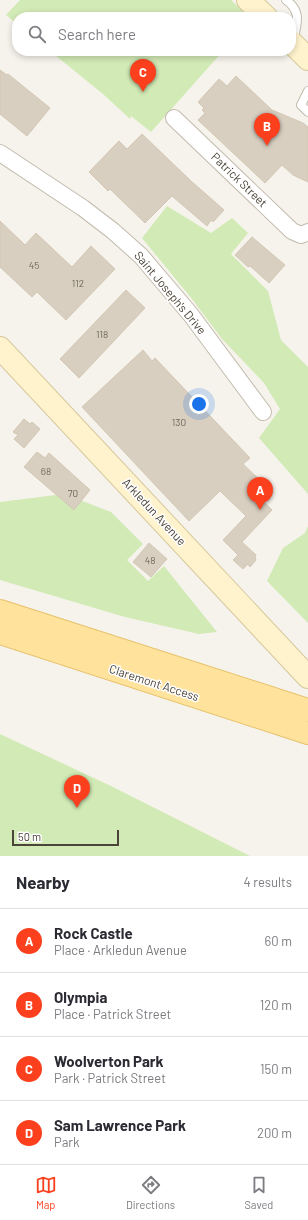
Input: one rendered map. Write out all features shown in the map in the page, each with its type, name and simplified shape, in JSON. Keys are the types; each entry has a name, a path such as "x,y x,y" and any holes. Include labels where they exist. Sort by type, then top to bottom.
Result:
{"main road":[{"path":"296,47 308,59"},
{"name":"Arkledun Avenue","path":"0,348 308,677"},
{"name":"Claremont Access","path":"0,611 308,710"},
{"name":"Claremont Access","path":"0,633 308,733"}],"street":[{"name":"Patrick Street","path":"174,118 292,231 301,235 308,232"},
{"name":"Saint Joseph's Drive","path":"0,153 83,208 113,231 141,256 191,315 263,412"}],"lane":[{"path":"286,0 292,4 297,12 298,19 296,27"},
{"path":"308,90 301,104 308,112"}],"green space":[{"path":"20,0 231,0 244,12 12,12 12,20 6,15"},
{"path":"56,56 219,56 151,132 131,116 130,119 103,94"},
{"path":"167,206 211,233 232,218 248,233 231,254 268,291 281,340 308,367 308,494 259,438 280,409 264,383 222,339 192,299 142,238"},
{"path":"64,494 111,512 143,544 127,560 148,581 164,566 217,632 199,634 125,617 0,580 0,502"},
{"path":"308,526 308,623 267,581 283,548 305,533"},
{"path":"0,734 111,786 250,856 0,856"}],"building":[{"path":"0,70 7,75 8,74 50,108 27,136 0,114"},
{"path":"236,76 272,110 303,123 308,127 308,182 293,175 282,165 265,183 198,120 205,113 202,110 204,108 198,102 219,79 227,86"},
{"path":"142,134 224,210 213,222 211,220 207,226 172,196 145,223 110,189 108,191 89,172 119,141 127,149"},
{"path":"0,221 25,245 36,233 72,267 91,246 115,269 66,320 37,292 32,297 0,267"},
{"path":"252,237 285,265 269,283 235,255"},
{"path":"126,290 145,308 79,378 60,359"},
{"path":"143,350 152,361 155,358 250,458 243,464 265,485 256,494 272,510 242,542 256,555 256,560 250,567 248,564 243,569 233,560 238,555 223,540 246,516 220,491 189,521 82,407"},
{"path":"24,419 30,424 32,422 40,429 24,448 14,439 18,435 13,432"},
{"path":"37,452 45,458 49,453 90,490 74,510 24,467"},
{"path":"149,543 167,559 151,577 133,562"}],"place":[{"name":"Woolverton Park","path":"143,92"},
{"name":"Olympia","path":"267,146"},
{"name":"Rock Castle","path":"260,510"},
{"name":"Sam Lawrence Park","path":"77,808"}]}
